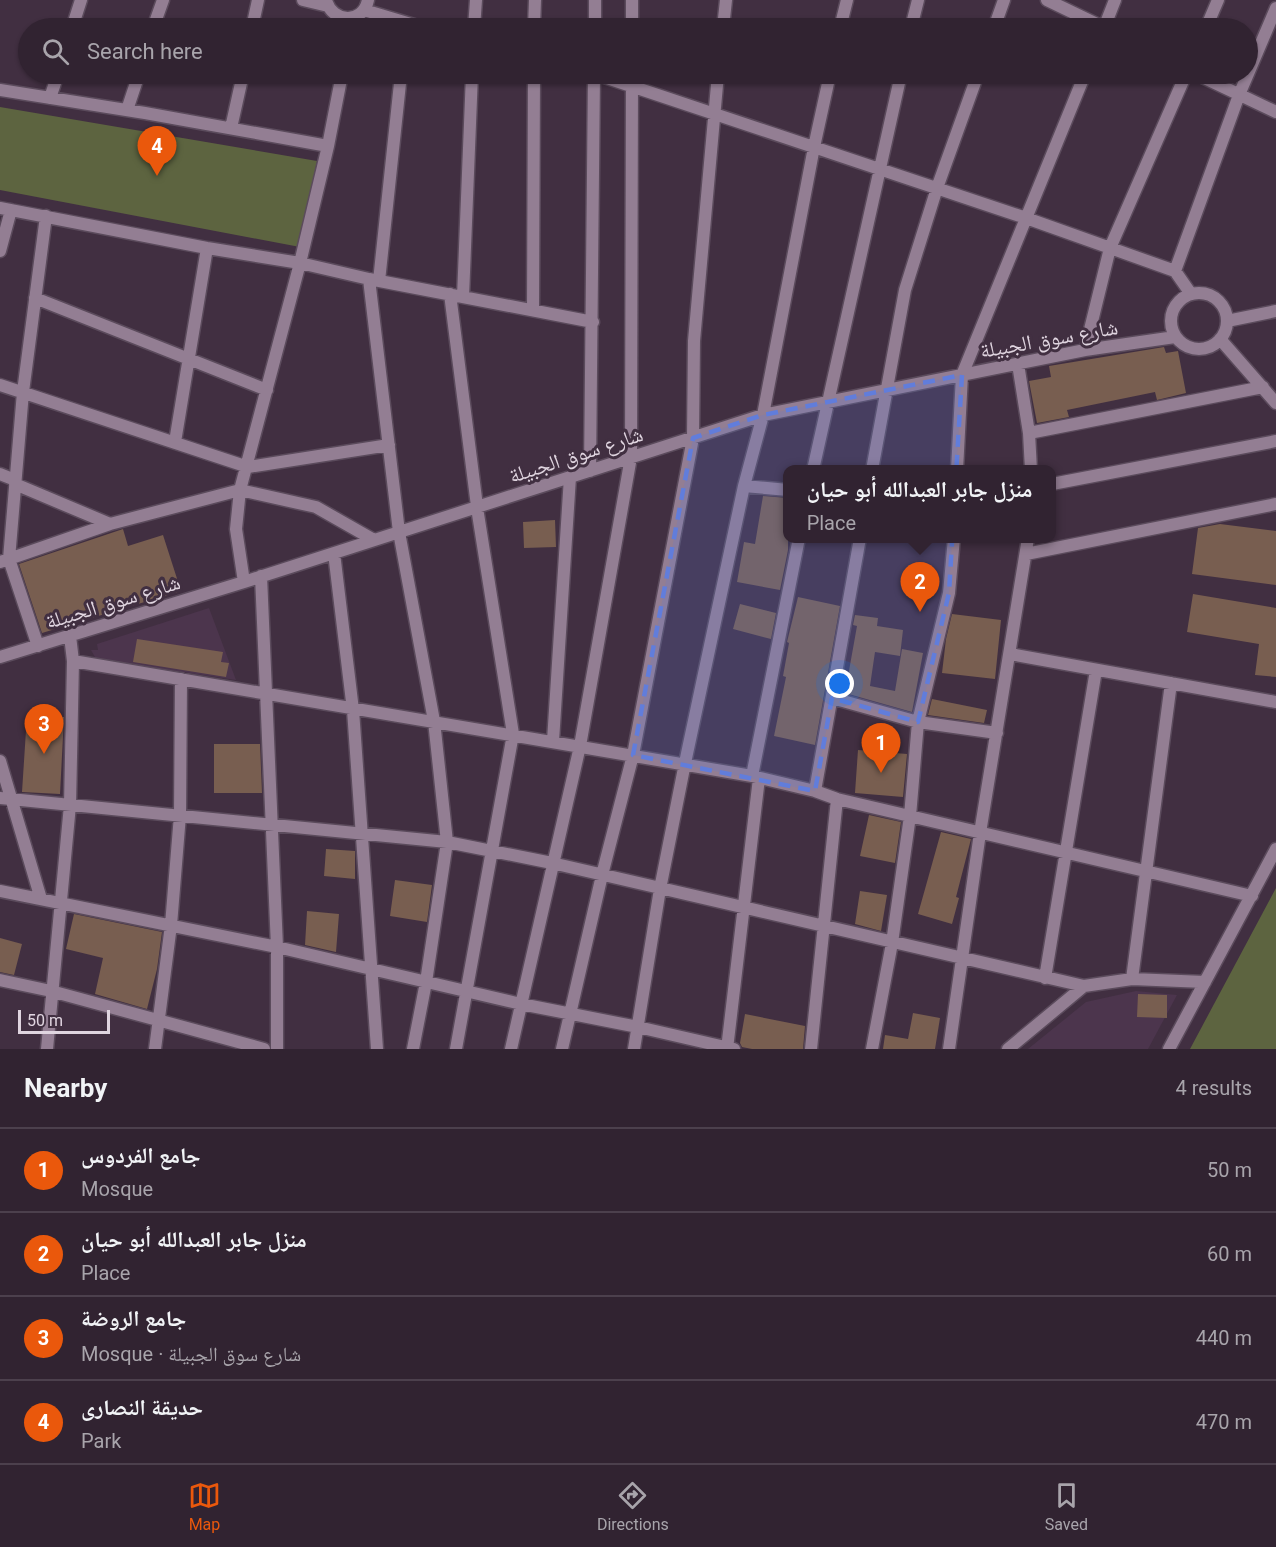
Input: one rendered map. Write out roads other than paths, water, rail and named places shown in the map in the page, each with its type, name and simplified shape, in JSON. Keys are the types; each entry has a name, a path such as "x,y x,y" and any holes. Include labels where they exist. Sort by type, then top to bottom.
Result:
{"street":[{"path":"75,18 81,0"},
{"path":"156,18 162,0"},
{"path":"254,18 258,0"},
{"path":"303,0 327,3 342,18"},
{"path":"475,18 476,0"},
{"path":"534,18 535,0"},
{"path":"595,0 595,18"},
{"path":"632,0 632,18"},
{"path":"724,18 726,0"},
{"path":"842,18 847,0"},
{"path":"914,18 918,0"},
{"path":"998,18 1004,0"},
{"path":"1047,0 1084,18"},
{"path":"1108,18 1115,0"},
{"path":"1210,18 1218,0"},
{"path":"355,18 366,5 391,18"},
{"path":"1258,50 1276,8"},
{"path":"50,98 55,84"},
{"path":"127,110 136,84"},
{"path":"231,128 241,84"},
{"path":"244,582 236,529 240,490 300,263 340,84"},
{"path":"400,84 374,280 399,532 434,721 447,842 426,982 413,1049"},
{"path":"456,1049 513,734 477,507 457,295 471,84"},
{"path":"533,310 534,84"},
{"path":"590,471 594,84"},
{"path":"511,1049 580,746 631,457 632,84"},
{"path":"642,84 714,114 1026,218 1174,271 1191,294"},
{"path":"562,1049 602,875 633,754 693,438 694,341 717,84"},
{"path":"634,1049 660,889 685,763 744,486 763,415 828,84"},
{"path":"814,465 826,402 899,84"},
{"path":"873,465 905,290 937,188 974,84"},
{"path":"957,465 962,375 1081,84"},
{"path":"1085,350 1110,248 1182,84"},
{"path":"1216,84 1276,112"},
{"path":"1174,271 1244,84"},
{"path":"0,90 328,146"},
{"path":"0,251 5,209 207,248 300,263 374,280 593,322"},
{"path":"38,646 3,559 15,482 23,392 46,216"},
{"path":"175,442 207,248"},
{"path":"1201,293 1213,297 1220,303 1227,321 1225,331 1213,345 1194,348 1185,345 1175,337 1171,325 1173,310 1182,298 1201,293"},
{"path":"34,298 267,390"},
{"path":"1227,321 1276,311"},
{"name":"شارع سوق الجبيلة","path":"0,657 244,582 763,415 1085,350 1175,337"},
{"path":"1220,339 1276,404"},
{"path":"1018,364 1029,433 1031,465"},
{"path":"0,385 248,466 389,445"},
{"path":"1029,433 1263,387"},
{"path":"1056,483 1276,441"},
{"path":"0,474 110,524"},
{"path":"553,741 570,477"},
{"path":"744,486 783,490"},
{"path":"3,559 110,524 240,490 316,507 374,540"},
{"path":"1026,554 1276,504"},
{"path":"0,891 277,947 521,1004 729,1048 755,777 798,543"},
{"path":"815,791 859,543"},
{"path":"872,1049 892,942 910,816 918,722 949,593 954,543"},
{"path":"949,1049 980,833 1027,543"},
{"path":"334,553 352,710 376,1049"},
{"path":"261,576 277,947 276,1049"},
{"path":"46,1049 70,805 73,661 70,636"},
{"path":"1010,654 1276,702"},
{"path":"73,661 267,693 352,710 434,721 685,763 815,791 837,799 1252,896"},
{"path":"1046,978 1096,669"},
{"path":"155,1049 171,926 180,815 181,679"},
{"path":"1132,979 1171,683"},
{"path":"832,698 918,722 997,733"},
{"path":"0,761 6,799 41,899"},
{"path":"6,799 447,842 552,863 1084,986 1132,979 1205,982"},
{"path":"811,1049 837,799"},
{"path":"1169,1049 1276,849"},
{"path":"0,980 51,991 264,1049"},
{"path":"1008,1049 1084,986"}],"place":[{"name":"حديقة النصارى","path":"157,176"},
{"name":"منزل جابر العبدالله أبو حيان","path":"920,612"},
{"name":"جامع الروضة","path":"44,754"},
{"name":"جامع الفردوس","path":"881,773"}]}
